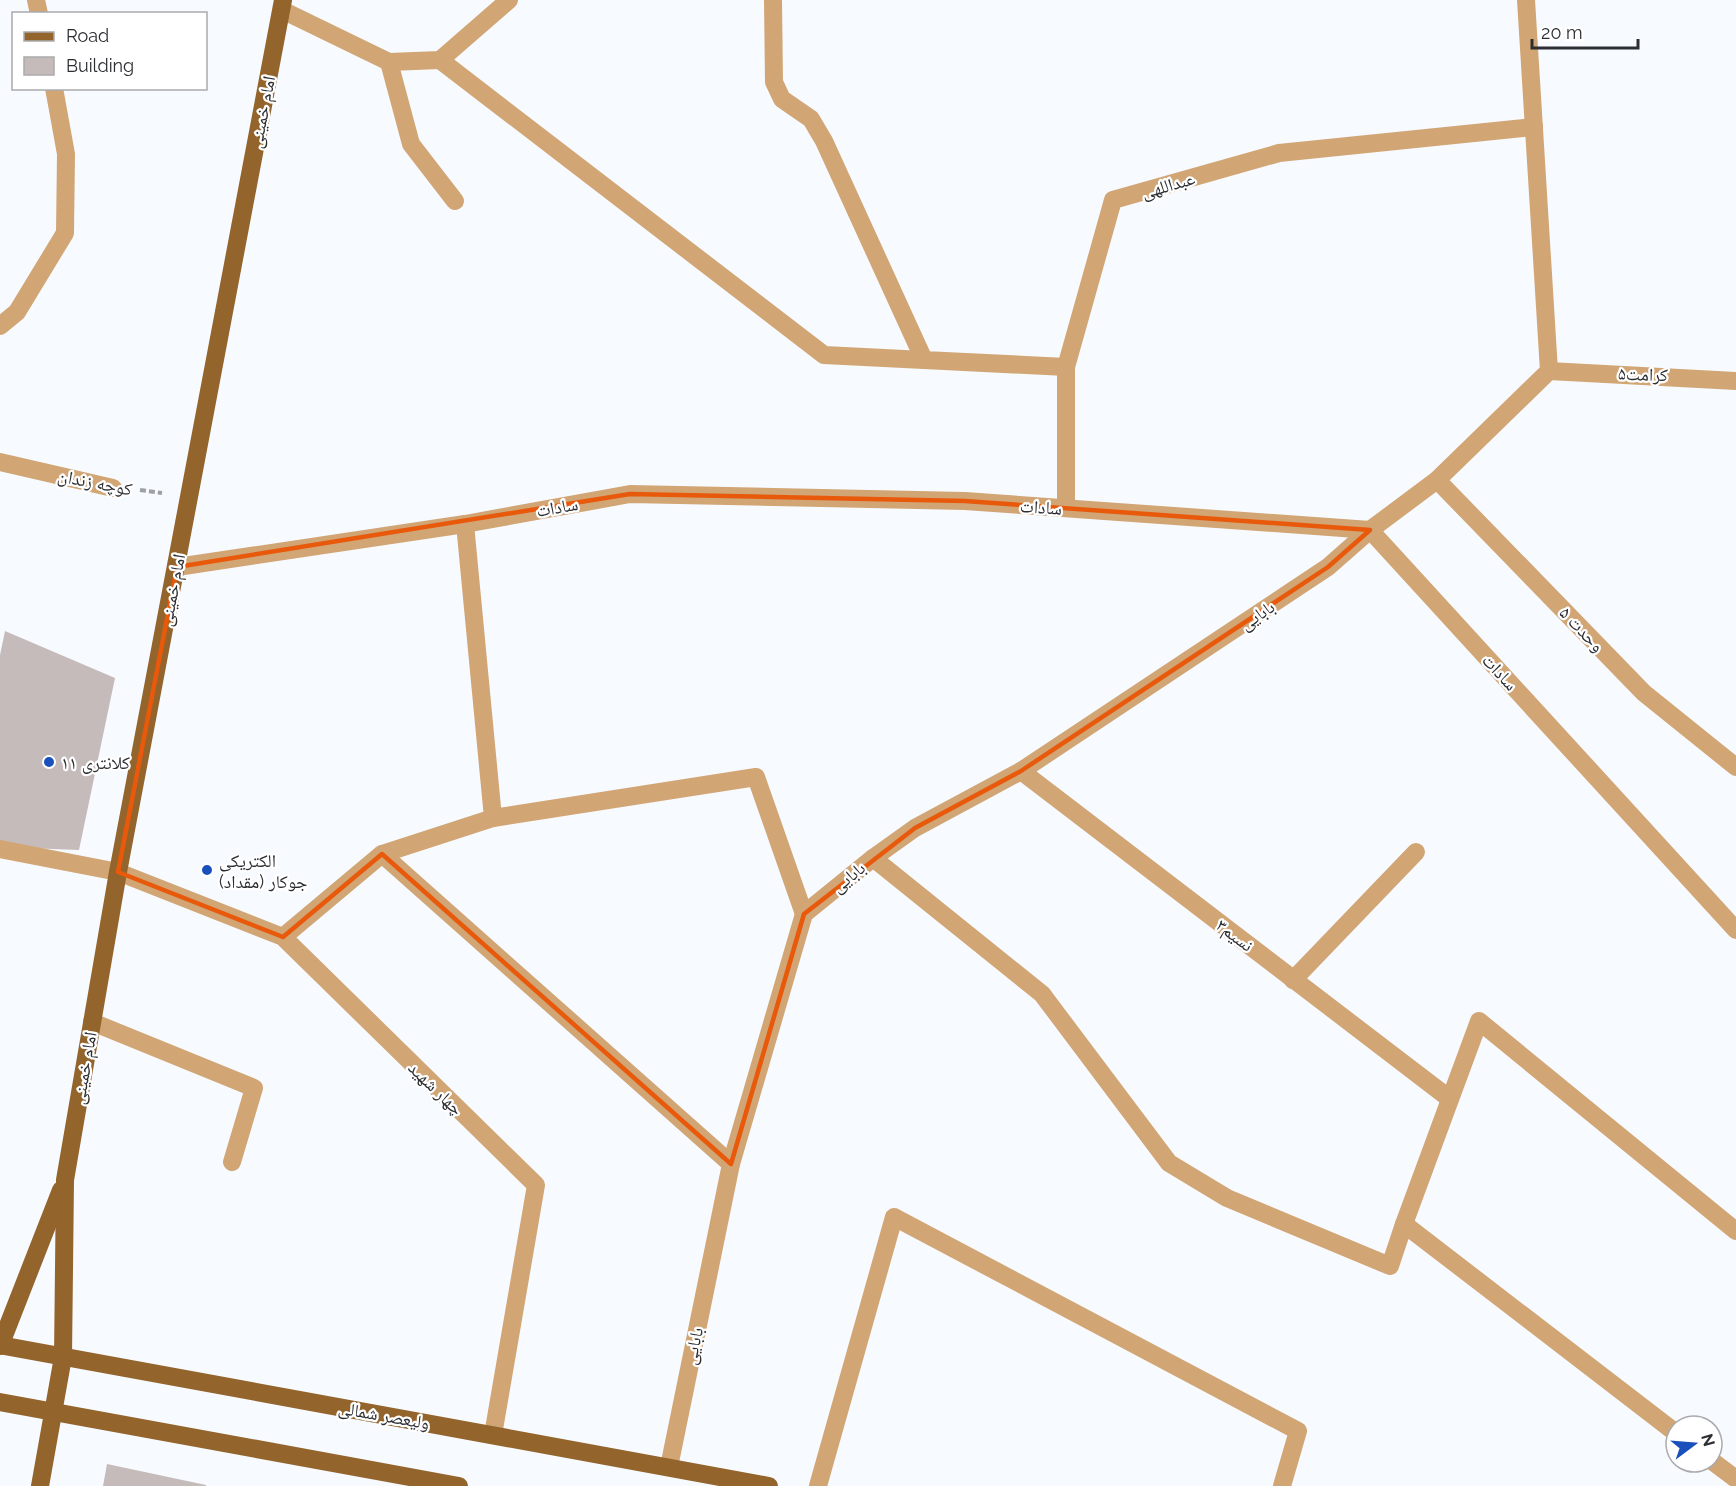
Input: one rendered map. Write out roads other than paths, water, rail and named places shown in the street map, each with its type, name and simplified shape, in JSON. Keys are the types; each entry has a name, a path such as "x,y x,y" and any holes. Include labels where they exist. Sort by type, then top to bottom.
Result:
{"main road":[{"name":"امام خمینی","path":"40,1486 63,1358 65,1180 118,872 282,5"},
{"name":"امام خمینی","path":"0,1346 65,1180"},
{"name":"ولیعصر شمالی","path":"0,1346 769,1486"},
{"path":"0,1402 459,1486"}],"street":[{"path":"282,5 389,62 440,60 509,0"},
{"path":"1526,0 1549,371"},
{"path":"775,1 774,82 782,99 811,119 824,141 924,360"},
{"path":"440,60 824,355 1066,367"},
{"path":"389,62 411,144 455,201"},
{"path":"0,326 17,312 65,233 66,154 54,90"},
{"name":"عبداللهی","path":"1066,508 1066,367 1113,200 1279,153 1534,127"},
{"name":"کرامت۵","path":"1549,371 1736,381"},
{"name":"بابایی","path":"669,1467 731,1164 804,914 873,858 915,828 1021,771 1328,567 1370,530 1437,480 1549,371"},
{"name":"کوچه زندان","path":"0,462 113,488"},
{"name":"وحدت ۵","path":"1437,480 1644,693 1736,767"},
{"name":"سادات","path":"177,567 465,524 630,494 966,501 1370,530 1736,930"},
{"path":"465,524 493,819"},
{"name":"نسیم۳","path":"1021,771 1450,1099"},
{"path":"283,937 382,854 493,819 756,777 804,914"},
{"name":"چهار شهید","path":"0,849 118,872 283,937 536,1185 493,1435"},
{"path":"1293,980 1416,852"},
{"path":"382,854 731,1164"},
{"path":"873,858 1042,994 1169,1163 1227,1197 1390,1266 1479,1021 1736,1231"},
{"path":"92,1022 254,1088 232,1162"},
{"path":"819,1486 894,1217 1298,1431 1282,1486"},
{"path":"1404,1224 1664,1424"}],"place":[{"name":"کلانتری ۱۱","path":"49,762"},
{"name":"الکتریکی جوکار (مقداد)","path":"207,870"}]}
